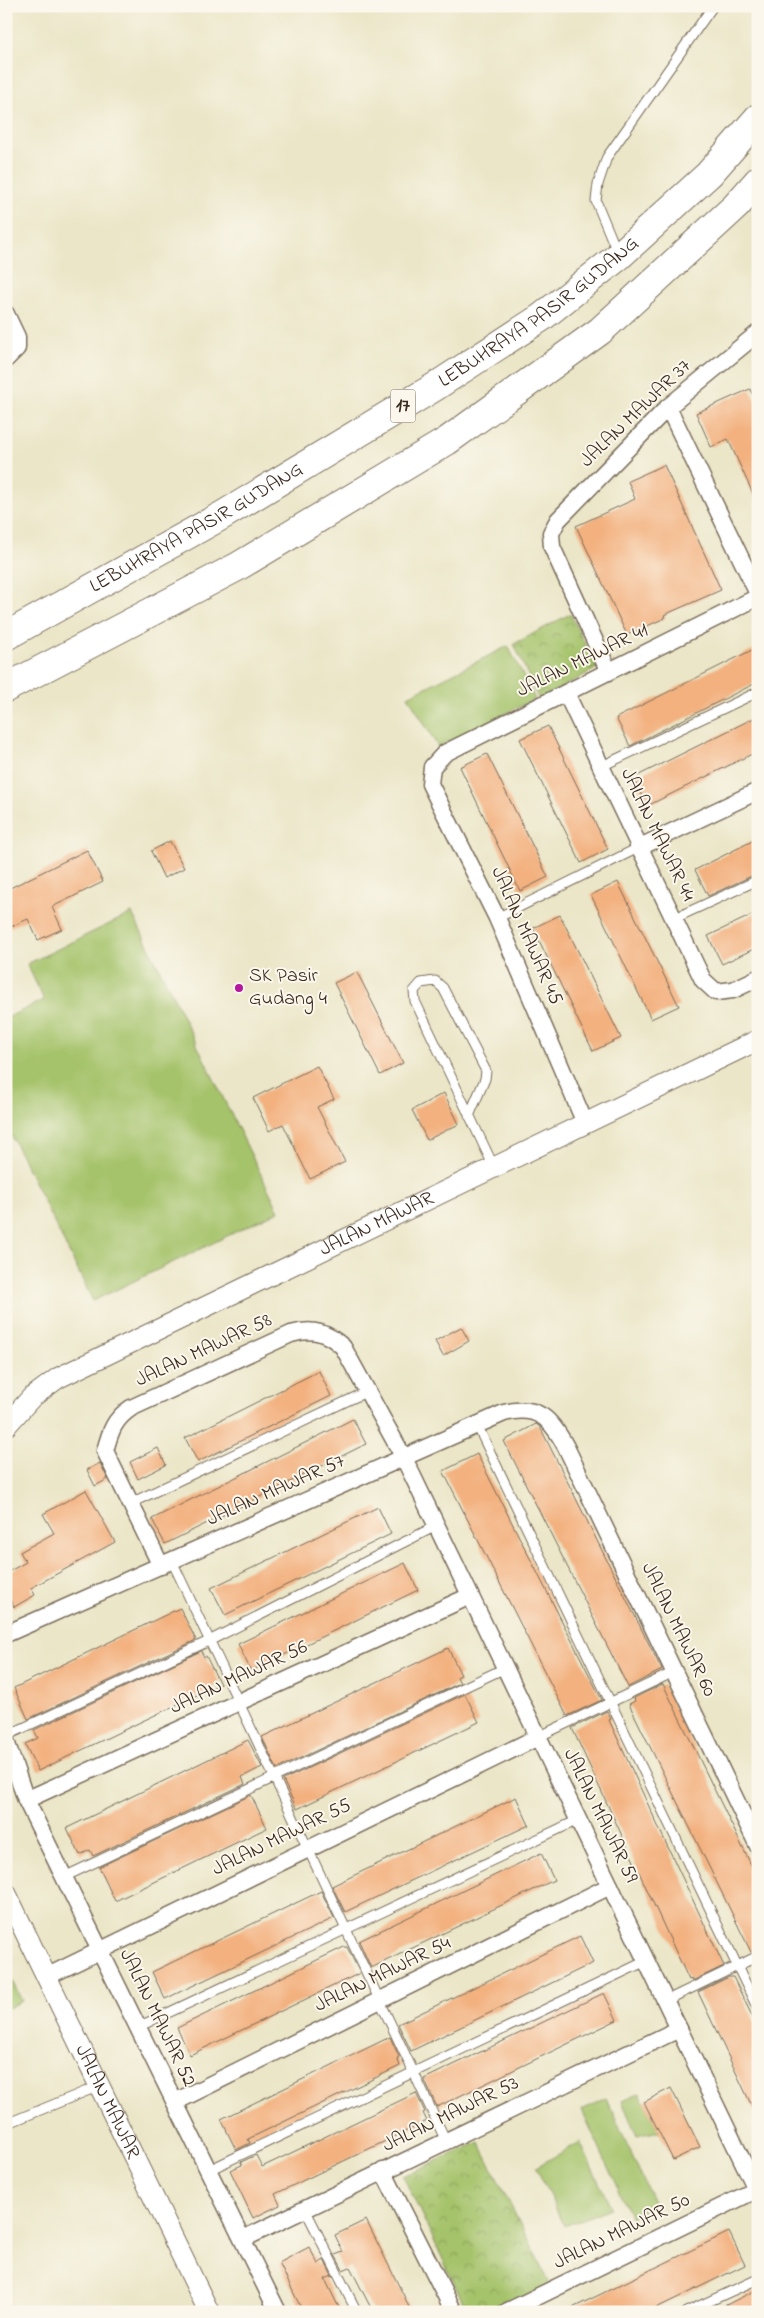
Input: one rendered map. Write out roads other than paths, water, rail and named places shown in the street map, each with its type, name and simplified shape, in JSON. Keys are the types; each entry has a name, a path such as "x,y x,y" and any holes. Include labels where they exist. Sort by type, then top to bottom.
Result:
{"highway":[{"name":"LEBUHRAYA PASIR GUDANG","path":"6,636 222,515 433,388 542,316 619,256 709,174 758,118"},
{"path":"6,688 237,567 448,441 600,331 736,206 758,181"}],"street":[{"path":"6,314 17,337 11,353"},
{"name":"JALAN MAWAR 37","path":"609,672 552,547 551,533 558,520 668,406 758,333"},
{"path":"668,406 758,596"},
{"name":"JALAN MAWAR 41","path":"432,767 445,753 758,596"},
{"name":"JALAN MAWAR 44","path":"566,693 638,848 703,980 716,992 733,990 758,978"},
{"name":"JALAN MAWAR 45","path":"432,767 430,784 496,918 585,1123"},
{"path":"638,848 758,791"},
{"name":"JALAN MAWAR","path":"6,1426 31,1398 58,1378 758,1040"},
{"name":"JALAN MAWAR 58","path":"167,1563 131,1503 106,1451 113,1426 120,1415 131,1408 291,1334 304,1330 317,1331 329,1335 344,1347 404,1458"},
{"name":"JALAN MAWAR 57","path":"6,1634 504,1413 530,1410 542,1415 552,1423 559,1434"},
{"name":"JALAN MAWAR 60","path":"559,1434 758,1846"},
{"name":"JALAN MAWAR 59","path":"404,1458 757,2192"},
{"name":"JALAN MAWAR 56","path":"26,1800 470,1596"},
{"name":"JALAN MAWAR 55","path":"46,1977 538,1737"},
{"name":"JALAN MAWAR 52","path":"6,1741 26,1800 278,2312"},
{"name":"JALAN MAWAR 54","path":"175,2102 610,1886"},
{"name":"JALAN MAWAR","path":"6,1893 209,2312"},
{"name":"JALAN MAWAR 53","path":"243,2239 679,2029"},
{"path":"383,2171 454,2312"},
{"name":"JALAN MAWAR 50","path":"506,2312 757,2192"}],"lane":[{"path":"619,256 596,201 598,184 607,157 713,6"},
{"path":"600,766 758,692"},
{"path":"496,918 638,848"},
{"path":"674,919 758,880"},
{"path":"469,1116 485,1079 486,1071 443,988 435,981 424,982 414,991 415,1002 469,1116 494,1167"},
{"path":"131,1503 368,1390"},
{"path":"477,1425 758,2009"},
{"path":"6,1736 209,1641 436,1526"},
{"path":"167,1563 209,1641 309,1848 446,2141"},
{"path":"64,1877 505,1668"},
{"path":"538,1737 674,1672"},
{"path":"138,2027 578,1820"},
{"path":"665,2001 758,1956"},
{"path":"209,2170 646,1962"},
{"path":"6,2124 99,2086"},
{"path":"306,2209 357,2312"},
{"path":"686,2312 758,2279"}],"place":[{"name":"SK Pasir Gudang 4","path":"239,988"}]}
